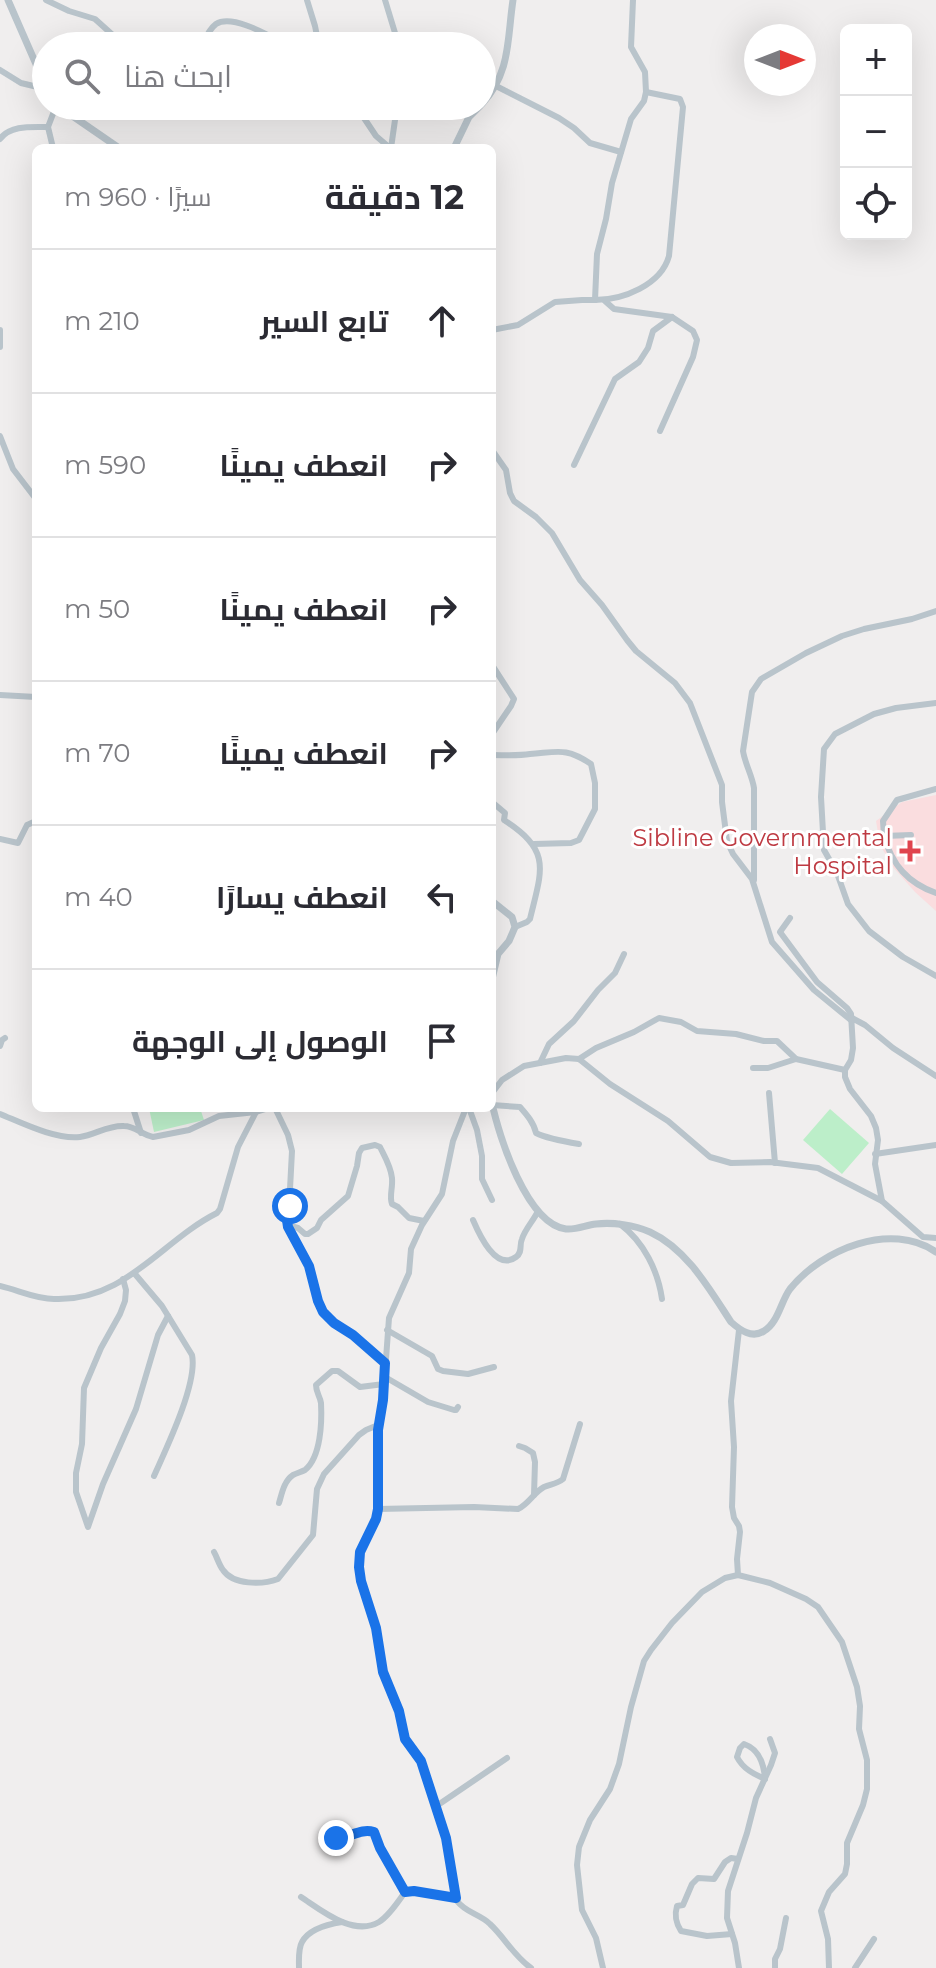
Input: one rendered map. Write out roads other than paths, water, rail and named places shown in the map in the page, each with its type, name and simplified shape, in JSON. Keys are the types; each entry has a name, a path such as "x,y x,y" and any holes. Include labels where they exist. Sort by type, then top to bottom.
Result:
{"street":[{"path":"8,0 32,56"},
{"path":"46,0 95,19 109,32"},
{"path":"307,0 316,32"},
{"path":"385,0 395,32"},
{"path":"513,0 506,57 496,86 567,123 590,143 621,152"},
{"path":"595,300 597,248 612,183 631,119 644,101 646,92 645,72 631,47 633,0"},
{"path":"209,32 216,24 224,21 234,21 260,32"},
{"path":"0,70 21,83 32,85"},
{"path":"496,329 518,325 555,302 605,301 622,297 640,289 667,264 683,107 676,97 646,92"},
{"path":"51,120 48,127 52,144"},
{"path":"78,120 113,144"},
{"path":"365,120 385,144"},
{"path":"391,144 395,120"},
{"path":"456,144 468,120"},
{"path":"1,135 27,127 48,127"},
{"path":"605,301 614,309 672,317 693,331 697,340 693,357 660,431"},
{"path":"574,465 615,379 639,362 648,348 653,331 672,317"},
{"path":"0,330 0,347"},
{"path":"0,436 13,469 32,494"},
{"path":"496,456 506,470 514,501 552,533 580,580 636,651 675,683 690,703 722,785 729,846 754,884"},
{"path":"936,611 842,636 761,679 752,692 743,751 754,788 754,884 768,932 776,947 814,990 852,1020 865,1025 936,1076"},
{"path":"496,671 514,699 496,728"},
{"path":"0,695 32,697"},
{"path":"936,703 874,714 835,734 824,749 821,797 824,850 837,873 848,904 869,931 903,957 936,976"},
{"path":"496,755 560,751 591,764 595,809 579,840 534,844"},
{"path":"936,789 897,800 883,821 884,836 896,866 903,875 936,893"},
{"path":"496,805 505,813 504,820 534,844 541,864 530,919 515,927"},
{"path":"0,839 18,843 27,825 32,823"},
{"path":"884,836 911,835"},
{"path":"496,904 512,917 515,927 496,962"},
{"path":"790,918 780,932 811,975 847,1008 852,1020 852,1056 845,1077 876,1128 876,1171 882,1201"},
{"path":"540,1063 549,1044 572,1024 609,980 624,954"},
{"path":"579,1059 659,1018 681,1022 697,1031 777,1041 796,1059"},
{"path":"0,1046 5,1038"},
{"path":"496,1088 510,1073 524,1066 566,1058 579,1059 602,1078 668,1121 710,1157 731,1163 775,1163 818,1168 882,1201 936,1252"},
{"path":"753,1068 768,1068 796,1059 845,1070"},
{"path":"769,1093 775,1163"},
{"path":"496,1104 520,1107 539,1135 579,1144"},
{"path":"134,1112 141,1133"},
{"path":"0,1114 42,1131 84,1137 126,1125 148,1136 166,1135 189,1130 224,1115 256,1112"},
{"path":"0,1286 61,1299 97,1293 135,1274 220,1209 238,1147 256,1112"},
{"path":"277,1112 292,1151 287,1225 309,1266 318,1301 323,1312 334,1323 385,1363"},
{"path":"465,1112 453,1141 442,1194 424,1221 411,1249 409,1273 392,1308 378,1425 378,1509 360,1552 359,1567 376,1628 383,1672 399,1711 405,1739 421,1761 446,1838 456,1898 461,1907 489,1923 531,1968"},
{"path":"469,1112 477,1130 482,1179 492,1200"},
{"path":"494,1112 509,1161 526,1194 549,1223 568,1229 611,1223 649,1231 693,1268 739,1330 756,1334 766,1330 787,1293 799,1279 842,1250 885,1239 926,1241 936,1238"},
{"path":"287,1225 305,1234 317,1228 321,1220 348,1196 362,1148 375,1145 380,1147 391,1171 392,1204 409,1218 424,1221"},
{"path":"875,1154 936,1145"},
{"path":"473,1220 494,1256 510,1259 521,1252 521,1240 538,1211"},
{"path":"620,1224 648,1257 662,1299"},
{"path":"135,1274 168,1316 192,1355 194,1365 176,1425 154,1476"},
{"path":"123,1279 125,1301 84,1388 76,1492 88,1527 107,1473 136,1409 158,1335 168,1316"},
{"path":"387,1330 432,1356 438,1369 443,1371 468,1374 494,1367"},
{"path":"738,1575 740,1532 732,1507 734,1447 731,1401 739,1330"},
{"path":"279,1503 289,1477 305,1469 312,1460 321,1429 321,1404 316,1385 332,1371 338,1371 360,1387 385,1380 428,1402 454,1410 458,1407"},
{"path":"378,1509 518,1509 543,1487 563,1479 580,1424"},
{"path":"214,1552 224,1572 236,1580 257,1583 278,1579 313,1535 317,1489 322,1478 359,1435 378,1425"},
{"path":"519,1446 533,1453 534,1495"},
{"path":"305,1469 322,1478"},
{"path":"603,1968 596,1938 582,1910 577,1865 579,1847 590,1820 610,1789 619,1764 644,1661 672,1623 702,1592 725,1578 738,1575 770,1583 818,1607 842,1642 857,1687 859,1729 867,1760 867,1789 847,1843 846,1870 825,1899 821,1911 828,1939 829,1968"},
{"path":"739,1968 727,1918 727,1902 756,1798 775,1753 770,1739"},
{"path":"744,1744 752,1747 759,1758 765,1779 741,1764 737,1757 744,1744"},
{"path":"435,1807 507,1758"},
{"path":"334,1836 345,1838 362,1830 376,1829 380,1848 405,1892"},
{"path":"732,1934 707,1936 681,1931 675,1912 677,1906 683,1905 698,1878 714,1879 725,1862 731,1858 738,1859"},
{"path":"301,1897 342,1922 358,1925 375,1924 405,1892 456,1898"},
{"path":"775,1968 786,1918"},
{"path":"299,1968 300,1948 305,1938 325,1926 342,1922"},
{"path":"855,1968 874,1939"}],"place":[{"name":"Sibline Governmental Hospital","path":"910,851"}]}
